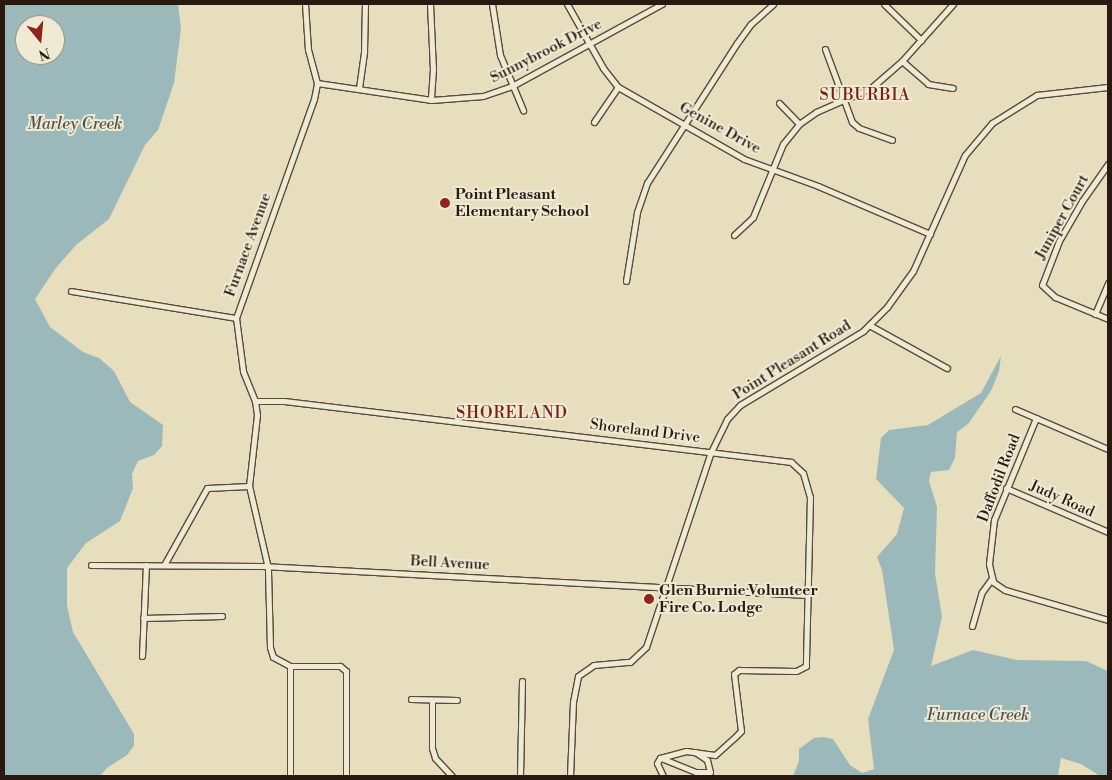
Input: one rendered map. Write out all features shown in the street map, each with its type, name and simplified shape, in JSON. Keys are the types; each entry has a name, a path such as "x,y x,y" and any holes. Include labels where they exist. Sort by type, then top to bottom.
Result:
{"street":[{"name":"Furnace Avenue","path":"290,666 274,657 270,647 268,568 249,486 257,415 255,400 243,370 236,318 311,112 317,82 308,50 305,4"},
{"path":"359,88 364,51 365,4"},
{"path":"430,4 434,69 431,100"},
{"path":"492,4 500,55 523,110"},
{"name":"Genine Drive","path":"567,4 589,44 618,87 684,122 744,159 818,186 930,234"},
{"path":"650,4 653,10"},
{"name":"Sunnybrook Drive","path":"317,82 431,100 465,99 512,86 662,4"},
{"path":"626,281 641,197 684,122 751,24 773,4"},
{"path":"884,4 921,40"},
{"path":"734,236 753,217 783,144 798,124 816,112 844,102 872,88 902,61 953,4"},
{"path":"825,48 852,122 859,128 892,140"},
{"path":"902,61 928,84 953,88"},
{"path":"594,122 618,87"},
{"name":"Point Pleasant Road","path":"570,776 573,702 578,676 594,665 623,664 643,653 721,427 740,405 869,325 903,286 930,234 965,155 992,123 1037,95 1108,87"},
{"path":"779,103 798,124"},
{"name":"Juniper Court","path":"1095,314 1054,297 1042,285 1059,241 1082,201 1108,164"},
{"path":"1108,284 1095,314 1108,320"},
{"path":"71,291 236,318"},
{"path":"869,325 947,368"},
{"name":"Shoreland Drive","path":"255,400 284,401 791,462 804,473 810,498 805,669 739,670 734,674 741,731 715,755 695,752"},
{"path":"1015,409 1108,449"},
{"name":"Daffodil Road","path":"992,578 989,564 990,535 1006,488 1036,418"},
{"path":"164,564 207,488 249,486"},
{"name":"Judy Road","path":"1006,488 1108,532"},
{"name":"Bell Avenue","path":"91,565 164,564 268,568 807,595"},
{"path":"142,656 146,565"},
{"path":"972,626 982,592 992,578 997,588 1108,620"},
{"path":"144,618 222,616"},
{"path":"290,776 290,666 340,666 346,671 346,776"},
{"path":"520,776 522,681"},
{"path":"412,699 457,700"},
{"path":"432,700 432,748 435,758 452,776"},
{"path":"695,752 707,760 710,772 696,772 660,758 695,752"},
{"path":"660,758 657,763 662,776"}],"water":[{"name":"Marley Creek","path":"4,4 178,4 181,29 174,83 158,130 145,145 109,219 76,245 55,269 35,299 50,327 83,352 99,358 114,371 130,402 163,425 162,446 154,455 138,461 132,474 133,488 120,521 86,543 67,568 67,606 73,632 134,734 134,746 127,755 107,768 100,776 4,776"},
{"name":"Furnace Creek","path":"1001,356 999,371 991,391 968,424 957,432 955,458 949,470 931,472 929,481 937,507 935,573 942,617 931,666 973,650 1017,660 1086,661 1108,671 1108,776 1100,776 1081,764 1061,758 1058,776 793,776 799,761 799,749 814,738 823,737 833,739 850,765 862,773 874,769 868,719 894,650 882,570 877,557 897,534 904,508 876,479 881,438 889,430 928,425 981,393"}],"place":[{"name":"Point Pleasant Elementary School","path":"445,203"},
{"name":"Glen Burnie Volunteer Fire Co. Lodge","path":"649,599"}],"district":[{"name":"SUBURBIA","path":"865,95"},
{"name":"SHORELAND","path":"512,413"}]}
